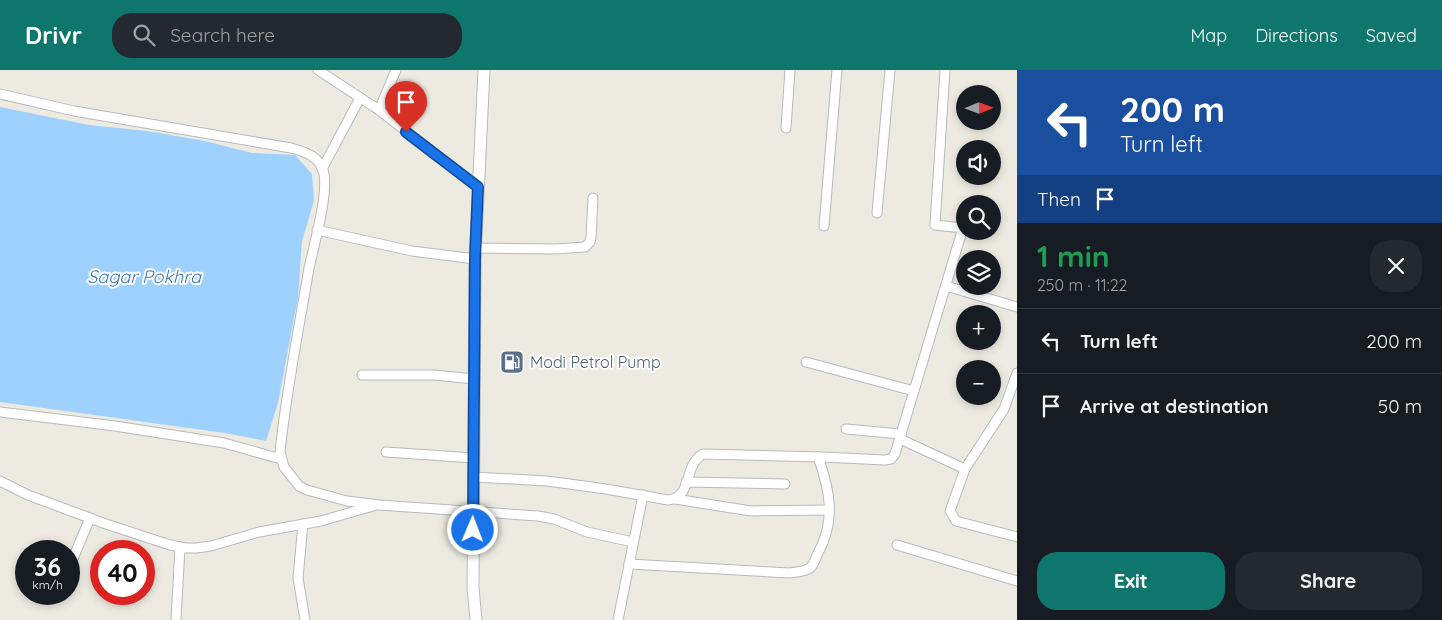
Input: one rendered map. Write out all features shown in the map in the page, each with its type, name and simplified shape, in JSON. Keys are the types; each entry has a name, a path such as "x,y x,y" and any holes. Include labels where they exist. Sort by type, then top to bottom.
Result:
{"street":[{"path":"318,70 379,110 478,187"},
{"path":"379,110 396,70"},
{"path":"476,620 473,588 475,254 484,70"},
{"path":"786,128 790,70"},
{"path":"824,226 837,70"},
{"path":"877,214 890,70"},
{"path":"675,499 681,495 693,463 703,454 885,460 891,459 895,454 963,228 935,225 945,70"},
{"path":"0,94 74,111 291,148 314,156 322,169 325,189 282,436 281,459 292,479 299,486 347,501 378,505 524,514 554,519 587,532 633,542"},
{"path":"322,169 360,98"},
{"path":"317,230 412,250 475,254 585,247 590,242 591,237 593,198"},
{"path":"946,286 1017,307"},
{"path":"806,362 914,391"},
{"path":"1017,373 1004,409 965,469 950,511 956,521 1017,536"},
{"path":"362,375 435,375 474,379"},
{"path":"0,412 115,426 224,443 281,459"},
{"path":"846,429 900,437 965,469"},
{"path":"386,452 474,458"},
{"path":"628,564 789,573 806,570 811,567 824,542 829,510 824,457"},
{"path":"474,477 547,481 751,511 829,510"},
{"path":"0,481 28,495 90,518 180,547 196,548 211,546 259,532 321,521 378,505"},
{"path":"686,482 785,484"},
{"path":"618,620 643,496"},
{"path":"80,542 90,518"},
{"path":"303,524 298,578 305,620"},
{"path":"897,545 1017,581"},
{"path":"176,620 180,547"}],"water":[{"name":"Sagar Pokhra","path":"0,107 89,125 147,131 205,141 252,153 295,155 312,174 314,201 302,241 298,297 278,403 266,441 225,433 0,402"}],"place":[{"name":"Modi Petrol Pump","path":"512,362"}],"route":[{"path":"406,132 478,187 475,259 473,530"}]}
